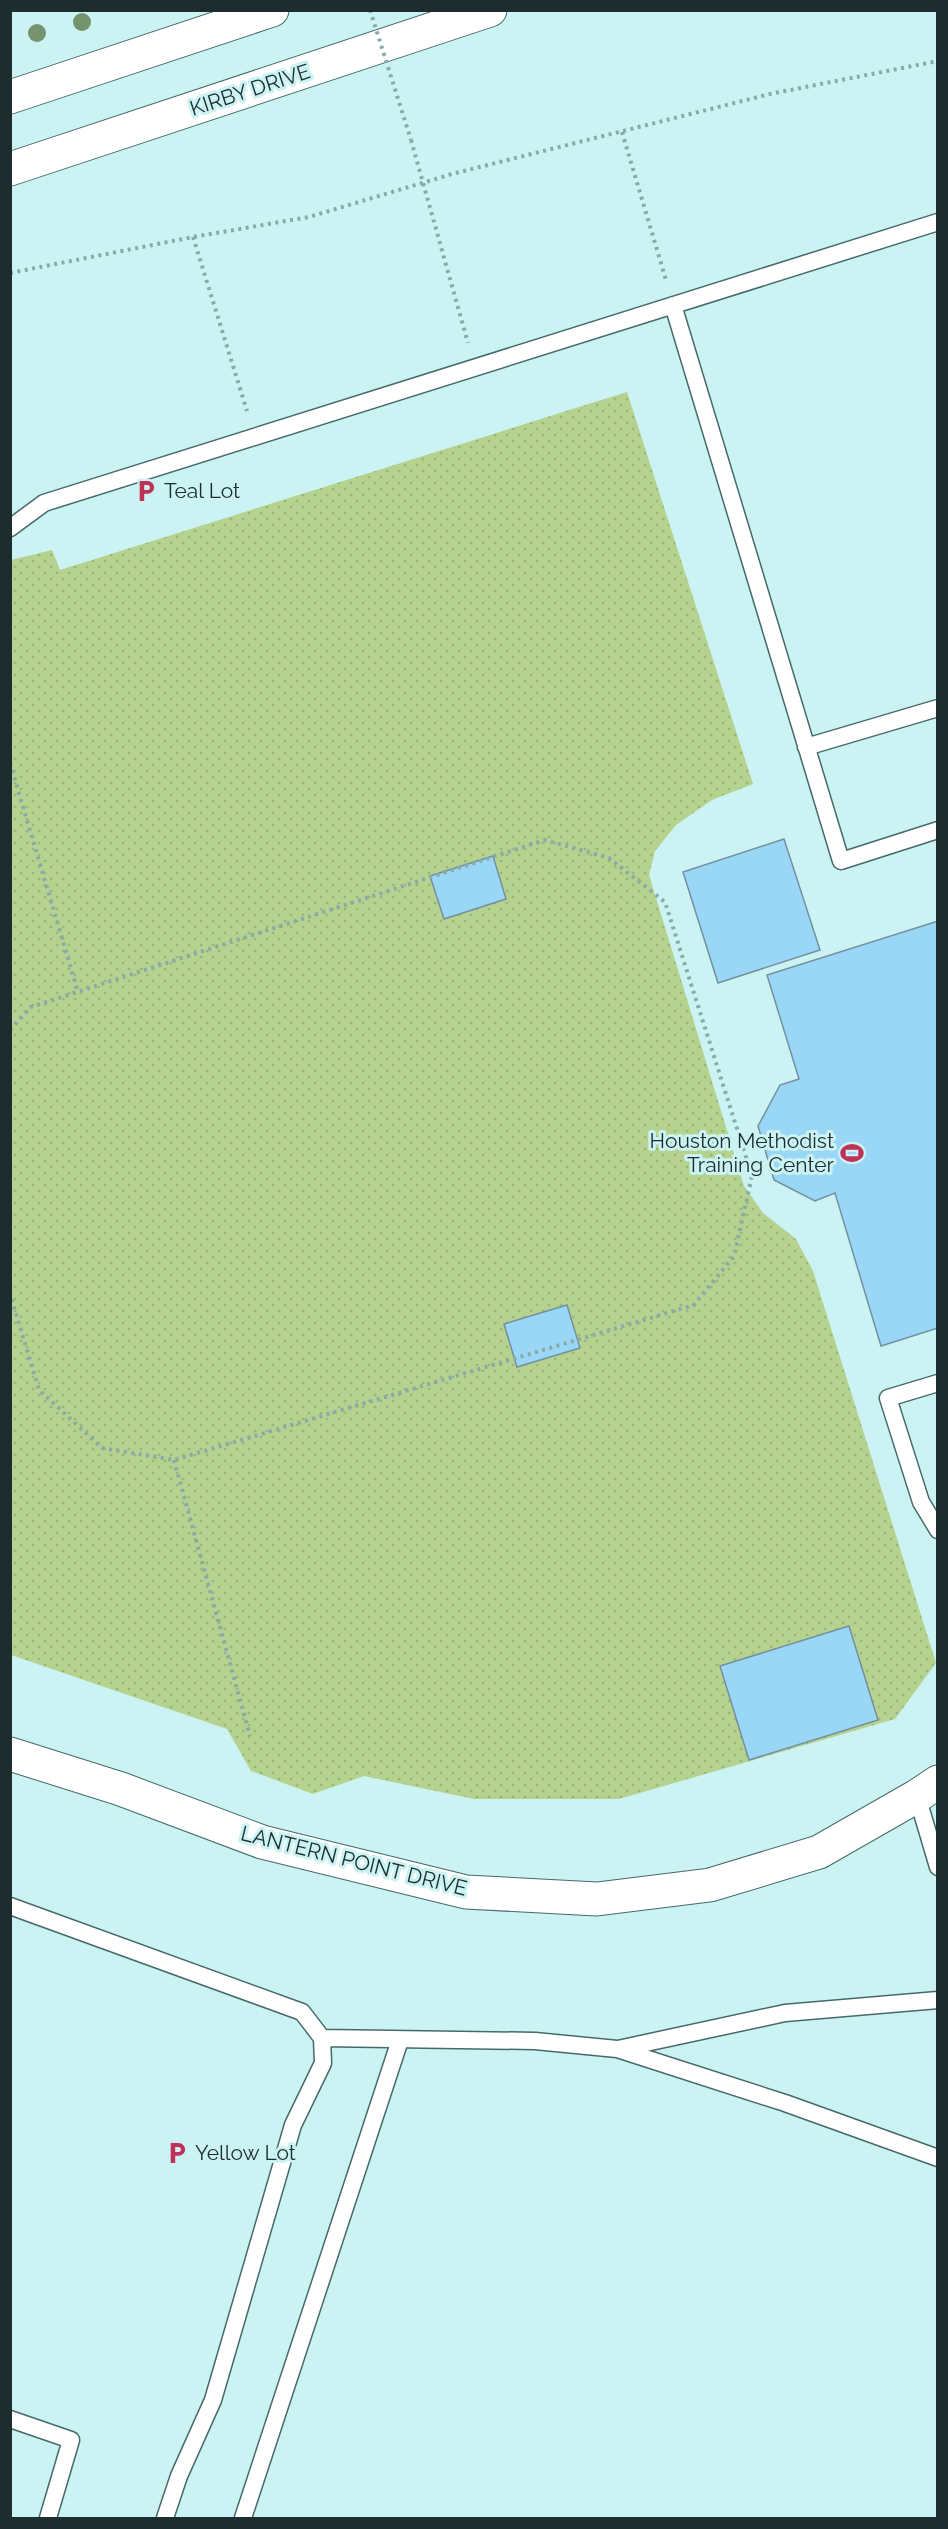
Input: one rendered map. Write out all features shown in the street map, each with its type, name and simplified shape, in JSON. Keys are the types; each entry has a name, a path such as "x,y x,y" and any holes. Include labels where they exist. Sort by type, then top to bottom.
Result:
{"street":[{"path":"10,97 272,10"},
{"name":"KIRBY DRIVE","path":"10,169 490,10"},
{"name":"LANTERN POINT DRIVE","path":"10,1754 121,1789 262,1842 466,1892 597,1899 710,1885 819,1852 927,1789"}],"lane":[{"path":"10,528 44,503 254,435 938,222"},
{"path":"673,304 841,861 938,830"},
{"path":"806,747 938,708"},
{"path":"938,1383 888,1398 929,1499 938,1530"},
{"path":"927,1789 938,1867"},
{"path":"10,1906 302,2012 322,2038 323,2063 293,2125 213,2400 179,2476 165,2518"},
{"path":"617,2049 785,2013 938,2000"},
{"path":"322,2038 535,2041 617,2049 785,2103 938,2158"},
{"path":"243,2518 400,2040"},
{"path":"10,2419 71,2440 48,2518"}],"path":[{"path":"370,10 411,140 475,366"},
{"path":"10,273 309,217 423,183 770,94 938,61"},
{"path":"622,132 673,304"},
{"path":"193,237 254,435"},
{"path":"10,764 78,993"},
{"path":"10,1030 31,1008 544,840 609,858 665,902 752,1176 734,1256 694,1305 174,1460 102,1448 39,1390 10,1294"},
{"path":"174,1460 250,1736"}],"green space":[{"path":"627,392 753,784 712,800 676,825 655,851 649,875 744,1186 763,1213 796,1239 813,1271 936,1663 895,1719 619,1799 474,1799 364,1776 313,1794 251,1771 227,1729 11,1655 11,560 52,550 60,570"}],"building":[{"path":"784,839 820,950 718,983 683,872"},
{"path":"493,856 506,899 444,919 430,876"},
{"name":"Houston Methodist Training Center","path":"938,921 938,1328 881,1346 835,1193 815,1201 774,1180 758,1126 780,1085 799,1079 767,975"},
{"path":"567,1305 580,1348 517,1367 504,1324"},
{"path":"849,1626 878,1720 749,1760 720,1666"}],"place":[{"name":"Teal Lot","path":"146,491"},
{"name":"Houston Methodist Training Center","path":"852,1153"},
{"name":"Yellow Lot","path":"177,2153"}]}
